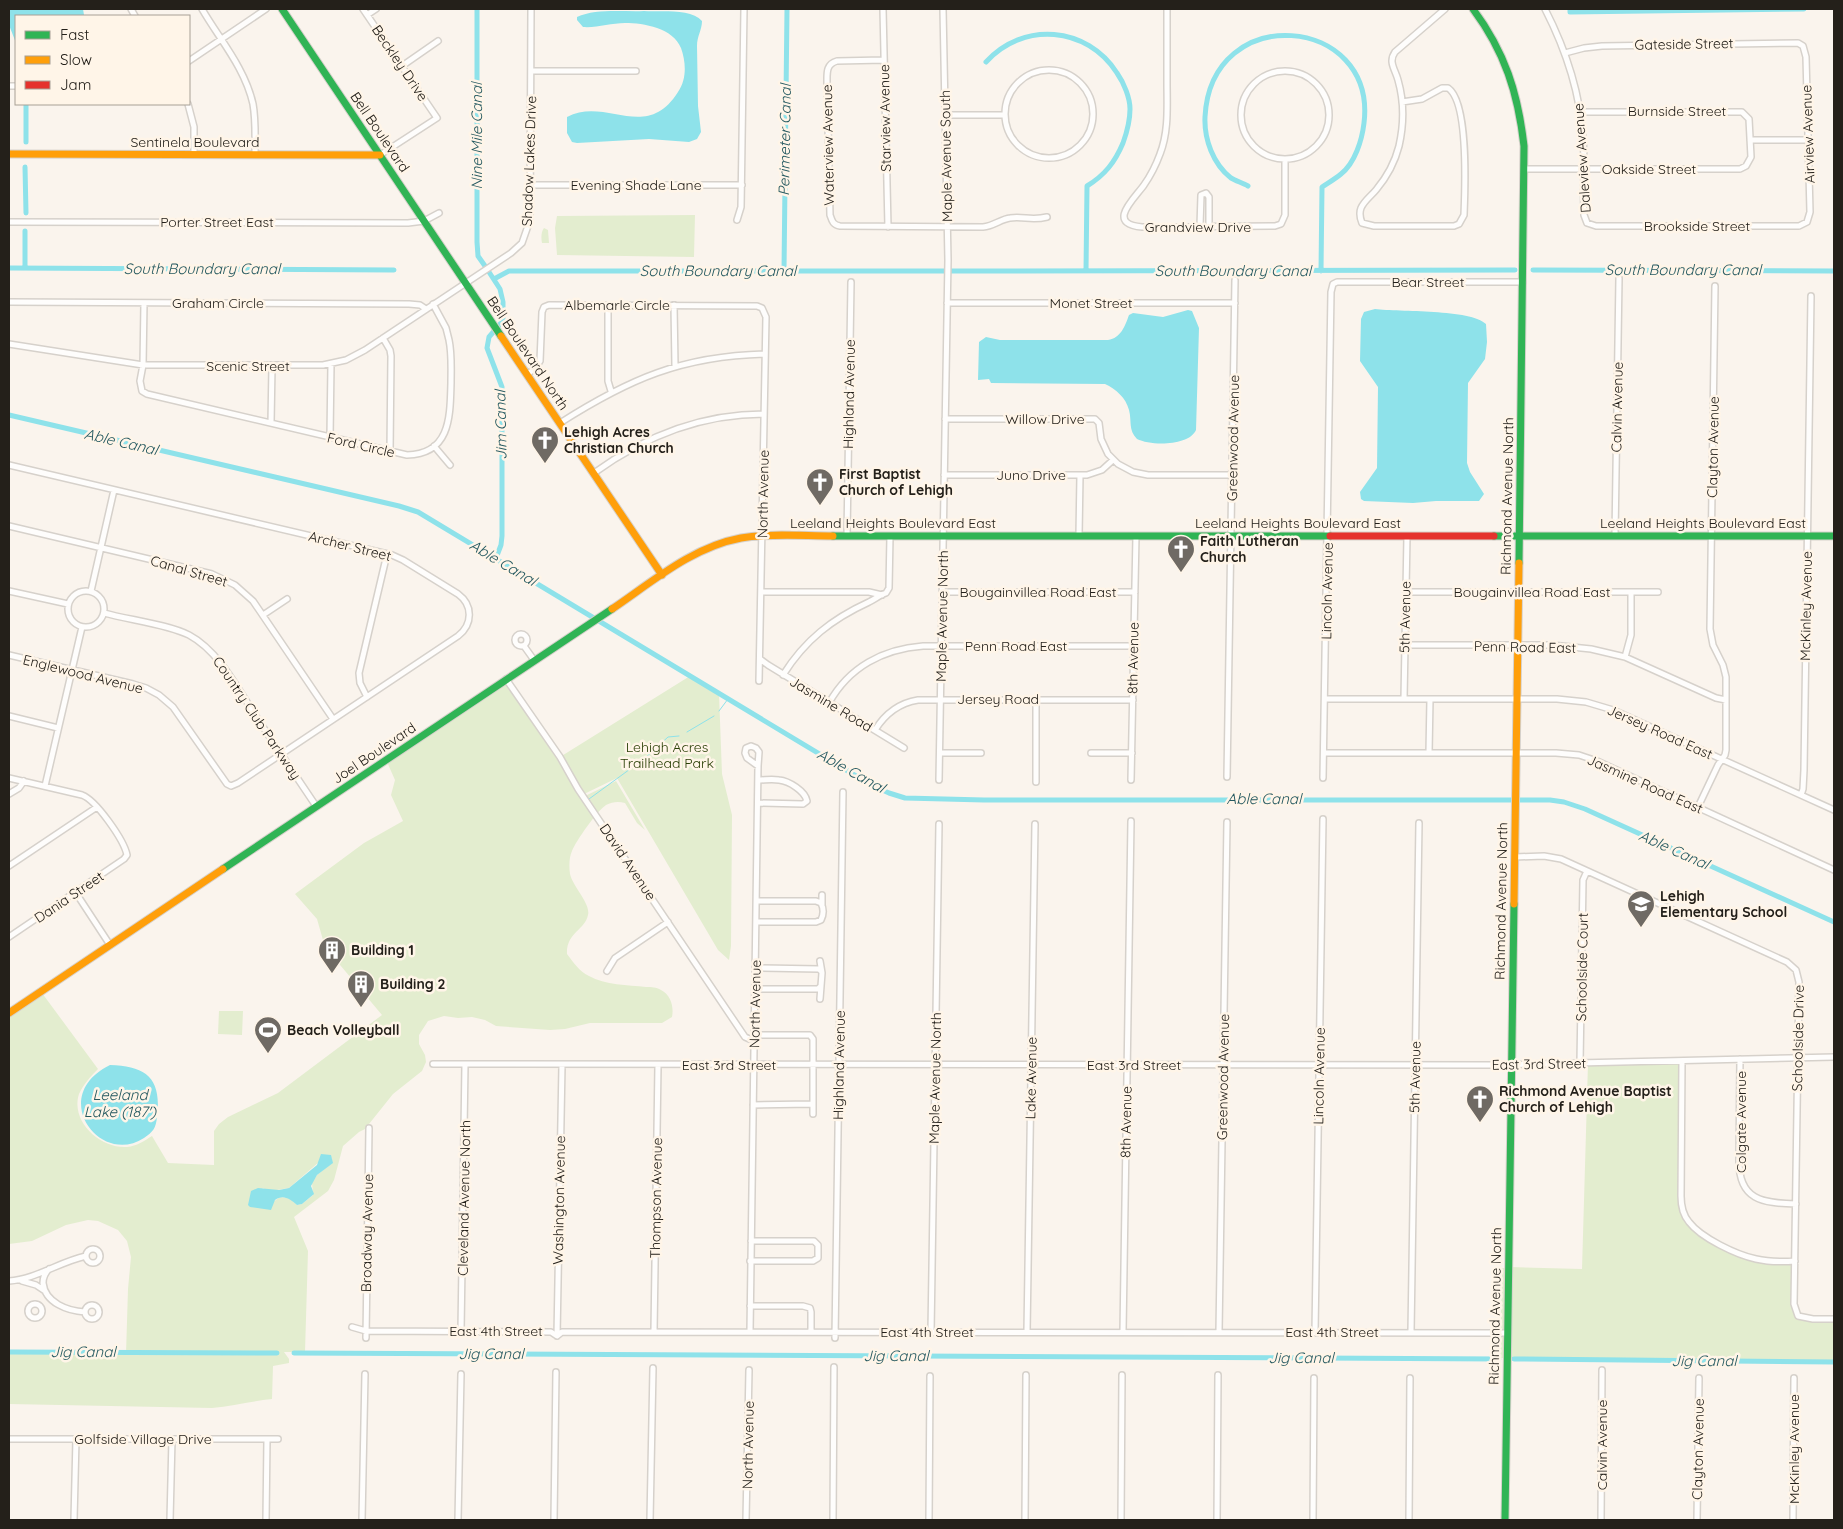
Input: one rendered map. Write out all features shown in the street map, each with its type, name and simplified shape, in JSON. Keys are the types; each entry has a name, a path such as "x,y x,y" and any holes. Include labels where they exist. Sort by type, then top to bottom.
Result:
{"street":[{"path":"202,9 222,38 244,77 250,93 254,116 255,155"},
{"path":"190,59 266,9"},
{"name":"Bell Boulevard","path":"282,9 456,269"},
{"name":"Beckley Drive","path":"363,9 438,118 380,155"},
{"path":"367,15 376,9"},
{"name":"Shadow Lakes Drive","path":"466,283 511,253 522,243 530,220 531,9"},
{"path":"737,220 741,207 742,185 744,9"},
{"name":"Starview Avenue","path":"883,9 888,226"},
{"name":"Maple Avenue South","path":"943,9 947,303"},
{"name":"Grandview Drive","path":"1167,9 1167,119 1164,139 1155,166 1143,187 1126,206 1124,216 1126,221 1135,226 1275,226 1281,224 1284,220 1285,159"},
{"path":"1402,102 1428,97 1442,88 1448,88 1455,96 1462,122 1464,150 1464,208 1462,220 1459,224 1454,226 1374,226 1362,223 1360,212 1362,206 1389,171 1398,151 1403,124 1402,102 1398,80 1391,63 1391,56 1445,9"},
{"name":"Richmond Avenue North","path":"1473,9 1496,44 1510,74 1516,93 1523,133 1524,168 1505,1520"},
{"name":"Daleview Avenue","path":"1545,9 1566,53 1575,82 1583,138 1584,215 1587,223"},
{"path":"402,66 438,41"},
{"name":"Gateside Street","path":"1566,53 1592,46 1619,45 1785,42 1798,43 1803,46"},
{"name":"Airview Avenue","path":"1803,46 1806,57 1810,212 1807,222"},
{"name":"Waterview Avenue","path":"884,60 837,60 829,66 827,82 829,205 832,221 836,225 888,226"},
{"path":"1053,70 1078,80 1091,102 1093,119 1086,139 1075,150 1061,157 1045,158 1029,154 1017,145 1008,131 1004,115 1010,93 1020,81 1037,72 1053,70"},
{"path":"531,71 636,71"},
{"path":"1283,71 1297,72 1312,79 1326,98 1329,112 1327,128 1317,145 1305,154 1285,159 1267,155 1251,143 1242,126 1241,113 1244,100 1253,84 1265,75 1283,71"},
{"path":"188,105 194,127 194,155"},
{"name":"Burnside Street","path":"1580,112 1742,112 1749,119 1750,140"},
{"path":"945,115 1004,115"},
{"path":"1750,140 1808,140"},
{"name":"Oakside Street","path":"1524,168 1740,169 1749,162 1750,140"},
{"name":"Sentinela Boulevard","path":"9,154 380,155"},
{"name":"Evening Shade Lane","path":"530,184 742,185"},
{"path":"1200,226 1201,195 1206,193 1209,197 1209,226"},
{"name":"Porter Street East","path":"9,222 408,223 424,220 439,213"},
{"path":"888,226 989,226 1008,218 1034,220 1047,217"},
{"name":"Brookside Street","path":"1587,223 1596,226 1799,226 1807,222"},
{"name":"Bell Boulevard North","path":"456,269 662,575"},
{"name":"Calvin Avenue","path":"1616,536 1619,278"},
{"name":"Greenwood Avenue","path":"1227,777 1235,280"},
{"name":"Highland Avenue","path":"847,536 851,282"},
{"name":"Bear Street","path":"1333,284 1337,282 1523,282"},
{"name":"Scenic Street","path":"9,344 143,365 272,366 331,364 356,355 466,283"},
{"name":"Lincoln Avenue","path":"1323,778 1331,292 1333,284"},
{"name":"Clayton Avenue","path":"1698,807 1726,750 1725,671 1710,635 1715,286"},
{"name":"McKinley Avenue","path":"1801,795 1804,770 1811,296"},
{"name":"Graham Circle","path":"9,302 408,304 420,305 426,309"},
{"path":"143,365 144,303"},
{"name":"Monet Street","path":"947,303 1235,303"},
{"name":"Maple Avenue North","path":"939,780 947,303"},
{"path":"433,304 446,328 451,352 450,418 446,431 434,446 450,466"},
{"name":"Albemarle Circle","path":"527,374 535,369 540,361 542,312 544,307 549,305 757,306 762,308"},
{"path":"608,305 608,381 611,391"},
{"path":"674,305 675,366"},
{"name":"North Avenue","path":"760,681 766,317 762,308"},
{"path":"383,338 390,350 391,356 390,451"},
{"path":"560,423 611,391 675,366 722,357 765,354"},
{"path":"330,437 331,364"},
{"name":"Ford Circle","path":"143,365 140,381 142,390 147,394 390,451 413,455 424,453 434,446"},
{"path":"271,423 272,366"},
{"path":"594,473 638,445 667,432 716,418 764,414"},
{"name":"Willow Drive","path":"945,419 1095,419 1099,423 1103,445 1113,460"},
{"path":"1113,460 1126,469 1142,474 1232,475"},
{"name":"Juno Drive","path":"944,475 1080,475 1098,473 1113,460"},
{"name":"Archer Street","path":"9,465 387,554 403,560 458,594 466,602 469,617 466,628 458,636 231,786"},
{"path":"1080,475 1080,536"},
{"path":"90,591 114,490"},
{"name":"Canal Street","path":"9,526 222,578 245,592 263,615 333,719"},
{"name":"Leeland Heights Boulevard East","path":"762,536 1834,536"},
{"name":"Joel Boulevard","path":"9,1013 662,575 705,549 731,540 762,536"},
{"path":"783,675 807,643 826,626 844,614 886,593 889,588 890,536"},
{"name":"8th Avenue","path":"1131,780 1136,536"},
{"name":"5th Avenue","path":"1404,699 1407,536"},
{"path":"367,697 360,683 359,672 387,554"},
{"path":"9,591 68,604"},
{"path":"90,591 96,593 103,602 104,612 98,622 88,627 82,627 72,621 68,604 74,595 79,592 90,591"},
{"path":"761,592 869,592 882,595"},
{"name":"Bougainvillea Road East","path":"942,592 1134,592"},
{"name":"Bougainvillea Road East","path":"1406,592 1658,592"},
{"path":"1625,657 1631,635 1631,592"},
{"path":"263,615 287,599"},
{"name":"Country Club Parkway","path":"104,612 180,632 202,644 216,658 316,806"},
{"path":"45,786 82,627"},
{"name":"Penn Road East","path":"1404,645 1567,646 1585,648 1625,657 1716,698 1726,700"},
{"path":"524,646 534,660"},
{"name":"Penn Road East","path":"830,702 848,678 876,657 905,648 941,646 1134,646"},
{"name":"Englewood Avenue","path":"9,655 133,684 159,695 177,712 227,784 231,786"},
{"name":"Jasmine Road","path":"760,659 783,675 904,748"},
{"name":"David Avenue","path":"506,679 746,1037 754,1038"},
{"path":"1036,699 1036,782"},
{"name":"Jersey Road East","path":"1325,699 1557,699 1596,704 1626,715 1834,810"},
{"path":"1429,753 1430,699"},
{"name":"Jersey Road","path":"875,730 888,714 901,705 918,700 1133,700"},
{"path":"9,716 58,728"},
{"path":"940,753 982,753"},
{"path":"1091,753 1132,753"},
{"name":"Jasmine Road East","path":"1324,753 1516,753 1567,754 1588,758 1834,870"},
{"name":"North Avenue","path":"750,1332 758,766"},
{"path":"9,778 87,797 97,806 9,866"},
{"path":"758,780 782,780 802,792 806,796 807,801 803,804 758,804"},
{"path":"9,794 19,788 24,781"},
{"name":"Highland Avenue","path":"835,1335 843,792"},
{"name":"Dania Street","path":"9,937 76,893 127,855 126,850 97,806"},
{"name":"Lincoln Avenue","path":"1315,1332 1323,819"},
{"name":"8th Avenue","path":"1123,1332 1131,821"},
{"name":"Greenwood Avenue","path":"1219,1332 1227,822"},
{"name":"5th Avenue","path":"1411,1332 1419,823"},
{"name":"Maple Avenue North","path":"931,1332 939,824"},
{"name":"Lake Avenue","path":"1027,1332 1035,824"},
{"name":"Schoolside Drive","path":"1515,857 1555,858 1792,965 1796,970 1799,982 1794,1304 1798,1316 1813,1319 1834,1319"},
{"name":"Schoolside Court","path":"1580,1063 1583,880 1586,871"},
{"path":"76,893 110,945"},
{"path":"756,922 816,922 821,920 823,916 822,895"},
{"path":"756,901 816,901 822,905"},
{"path":"607,971 615,958 668,922"},
{"path":"820,961 822,986 820,987 820,999"},
{"path":"755,968 819,969 821,971"},
{"path":"755,989 818,989 820,987"},
{"path":"754,1038 810,1036 813,1040 814,1065 813,1114"},
{"name":"East 3rd Street","path":"433,1064 1415,1065 1740,1060 1834,1056"},
{"name":"Colgate Avenue","path":"1740,1060 1739,1171 1742,1184 1751,1195 1760,1200 1772,1203 1796,1204"},
{"path":"1682,1061 1681,1202 1685,1217 1710,1238 1731,1251 1765,1261 1795,1261"},
{"name":"Cleveland Avenue North","path":"461,1331 465,1064"},
{"name":"Washington Avenue","path":"557,1336 562,1065"},
{"name":"Thompson Avenue","path":"654,1332 658,1065"},
{"path":"754,1104 813,1104"},
{"name":"Broadway Avenue","path":"366,1338 369,1128"},
{"path":"750,1261 814,1261 818,1258 818,1245 814,1241 751,1240"},
{"path":"9,1282 86,1256"},
{"path":"40,1305 46,1294 44,1279 46,1272 52,1267"},
{"path":"19,1280 36,1285 62,1307 85,1312"},
{"path":"750,1306 803,1306 810,1308 812,1312 812,1332"},
{"name":"East 4th Street","path":"352,1327 366,1331 551,1332 557,1336 562,1332 812,1332 835,1335 931,1332 1507,1333"},
{"path":"832,1520 834,1367"},
{"path":"650,1520 653,1368"},
{"name":"North Avenue","path":"746,1520 749,1370"},
{"name":"Calvin Avenue","path":"1601,1520 1602,1370"},
{"path":"554,1520 556,1372"},
{"path":"362,1520 365,1374"},
{"path":"458,1520 461,1374"},
{"path":"1025,1520 1026,1375"},
{"path":"1121,1520 1122,1375"},
{"path":"1217,1520 1218,1375"},
{"path":"929,1520 930,1376"},
{"path":"1313,1520 1314,1378"},
{"path":"1409,1520 1410,1378"},
{"name":"Clayton Avenue","path":"1697,1520 1699,1378"},
{"name":"McKinley Avenue","path":"1793,1520 1794,1378"},
{"path":"74,1520 76,1438"},
{"name":"Golfside Village Drive","path":"9,1439 278,1439"},
{"path":"170,1520 172,1439"},
{"path":"266,1520 268,1439"}],"green space":[{"path":"695,215 694,257 557,255 555,228 557,216"},
{"path":"544,228 548,230 549,243 542,243 542,231"},
{"name":"Lehigh Acres Trailhead Park","path":"690,676 719,694 722,774 732,815 731,946 729,960 718,950 617,778 582,795 560,757"},
{"path":"505,683 583,797 616,781 645,830 637,823 625,803 615,802 602,808 578,840 570,856 570,874 587,906 588,915 569,941 567,954 583,972 595,979 609,983 654,987 661,990 671,1002 673,1009 672,1017 662,1023 590,1023 565,1029 550,1030 496,1026 485,1020 472,1017 444,1016 428,1021 419,1035 419,1044 425,1055 426,1062 422,1071 393,1094 365,1129 343,1146 334,1180 328,1191 294,1217 308,1251 305,1352 284,1352 289,1359 289,1363 273,1366 272,1399 212,1408 9,1404 9,1352 126,1354 131,1257 127,1241 118,1230 98,1221 88,1220 66,1225 32,1241 9,1244 9,1016 42,993 98,1069 79,1094 77,1104 83,1124 98,1138 107,1144 127,1147 152,1136 168,1163 214,1165 214,1131 219,1124 228,1117 278,1093 382,1015 325,947 317,919 295,894 364,843 403,821 391,795 395,780 387,762","holes":["332,1158 332,1163 317,1175 312,1183 313,1195 302,1204 297,1205 289,1198 280,1197 273,1202 262,1188 271,1191 289,1188 319,1162"]},
{"path":"219,1011 243,1011 242,1035 218,1034"},
{"path":"1680,1061 1678,1195 1681,1212 1689,1227 1734,1254 1792,1264 1794,1314 1807,1321 1834,1321 1834,1363 1509,1358 1510,1267 1582,1269 1588,1063"},
{"path":"1502,1268 1506,1268 1504,1358 1500,1358"}],"water":[{"path":"9,9 83,9 84,15 15,15 15,40 9,25"},
{"path":"667,11 691,14 702,21 697,46 698,106 701,132 697,139 689,142 649,139 572,142 567,133 567,117 582,112 596,111 639,117 653,114 666,107 678,92 683,82 685,70 681,48 677,41 665,31 633,23 583,27 577,20 577,17 593,12"},
{"path":"1375,309 1451,313 1478,319 1486,324 1487,342 1485,359 1468,383 1467,463 1470,472 1484,494 1479,501 1413,503 1364,501 1361,499 1360,492 1377,468 1378,387 1360,361 1361,319 1364,312"},
{"path":"1188,310 1192,311 1199,328 1196,430 1186,439 1178,442 1151,443 1137,439 1131,429 1126,402 1117,391 1105,384 991,383 989,379 978,380 979,342 986,337 1000,340 1108,340 1119,334 1129,315 1133,313 1163,317"},
{"name":"Leeland Lake (187')","path":"110,1065 133,1068 142,1072 154,1084 157,1093 157,1117 154,1129 144,1138 127,1144 111,1143 97,1136 87,1124 81,1109 83,1094 92,1078"},
{"path":"321,1154 331,1155 333,1163 317,1175 311,1186 314,1194 302,1204 297,1205 289,1199 281,1197 275,1200 271,1210 250,1207 248,1205 251,1191 258,1188 279,1190 289,1188 317,1165"}],"waterway":[{"name":"Nine Mile Canal","path":"477,9 477,242 478,256 485,266"},
{"name":"Perimeter Canal","path":"784,271 787,9"},
{"name":"Perimeter Canal","path":"1570,9 1570,12 1804,9"},
{"path":"986,62 1001,49 1018,40 1036,35 1054,34 1072,38 1089,46 1104,57 1117,73 1124,86 1130,109 1123,143 1109,168 1087,186 1086,271"},
{"path":"1248,186 1231,178 1219,166 1208,142 1205,117 1214,79 1234,53 1261,39 1292,36 1321,43 1345,60 1361,87 1364,123 1362,137 1354,158 1341,174 1322,187 1321,271"},
{"path":"26,105 26,142"},
{"path":"25,167 26,213"},
{"path":"25,231 25,268"},
{"name":"South Boundary Canal","path":"9,268 394,270"},
{"name":"South Boundary Canal","path":"951,271 1515,270"},
{"name":"South Boundary Canal","path":"1533,270 1834,271"},
{"name":"South Boundary Canal","path":"494,279 509,271 944,271"},
{"name":"Jim Canal","path":"489,272 500,289 503,302 503,318 489,337 487,348 502,387 502,536 496,558"},
{"name":"Able Canal","path":"9,415 418,512 871,785 905,798 984,800 1550,800 1564,802 1585,809 1834,922"},
{"path":"719,711 728,699"},
{"path":"687,732 714,716"},
{"path":"641,762 668,737 679,736"},
{"path":"589,799 637,764"},
{"name":"Jig Canal","path":"9,1352 277,1353"},
{"name":"Jig Canal","path":"294,1353 1499,1359"},
{"name":"Jig Canal","path":"1514,1359 1834,1362"}],"traffic: fast":[{"path":"282,9 501,336"},
{"path":"1473,9 1502,57 1514,91 1524,146 1519,563"},
{"path":"833,536 1330,536"},
{"path":"1494,536 1834,536"},
{"path":"223,869 612,609"},
{"path":"1505,1520 1514,904"}],"traffic: slow":[{"path":"9,154 380,155"},
{"path":"501,336 662,575"},
{"path":"612,609 689,557 723,543 741,538 764,536 833,536"},
{"path":"1514,904 1519,563"},
{"path":"9,1013 223,869"}],"traffic: jam":[{"path":"1330,536 1494,536"}],"place":[{"name":"Lehigh Acres Christian Church","path":"545,464"},
{"name":"First Baptist Church of Lehigh","path":"820,506"},
{"name":"Faith Lutheran Church","path":"1181,573"},
{"name":"Lehigh Elementary School","path":"1641,928"},
{"name":"Building 1","path":"332,974"},
{"name":"Building 2","path":"361,1008"},
{"name":"Beach Volleyball","path":"268,1054"},
{"name":"Richmond Avenue Baptist Church of Lehigh","path":"1480,1123"}]}
